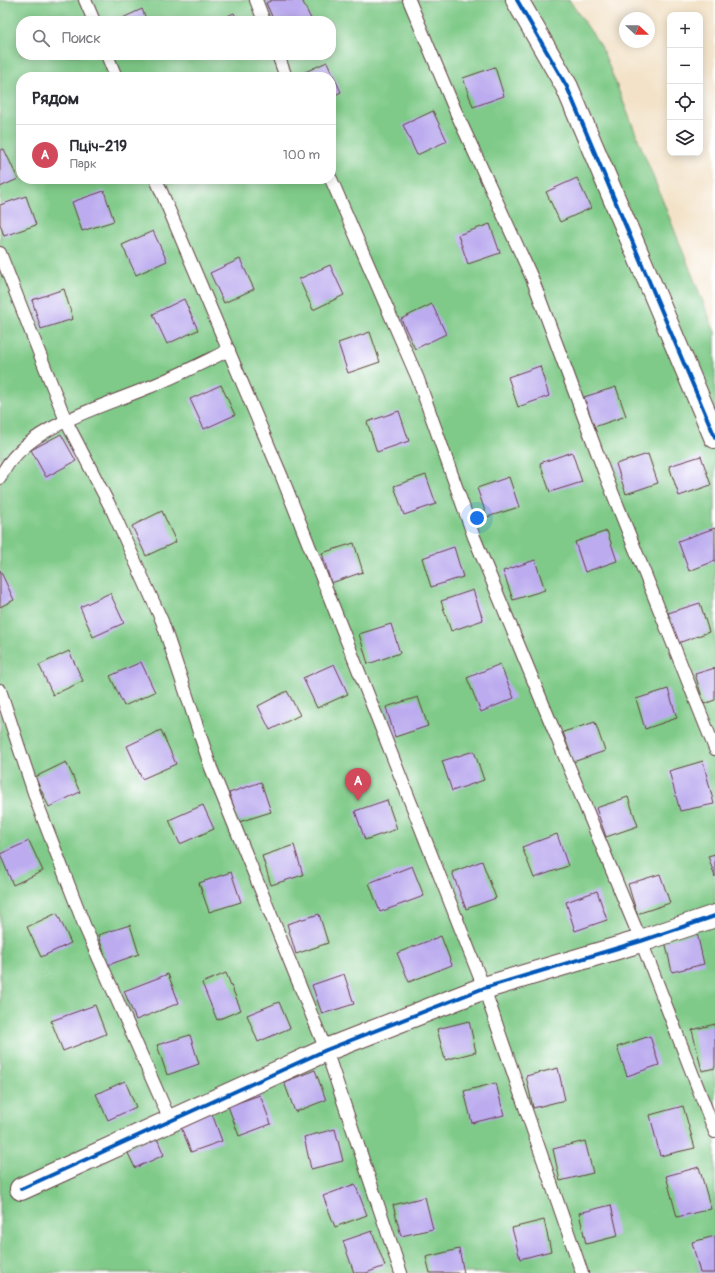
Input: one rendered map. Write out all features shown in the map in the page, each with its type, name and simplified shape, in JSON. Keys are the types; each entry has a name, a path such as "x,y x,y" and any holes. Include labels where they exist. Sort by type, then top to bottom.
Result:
{"street":[{"path":"517,0 567,87 715,437"},
{"path":"21,1189 326,1050 484,988 641,941 715,916"}],"lane":[{"path":"85,0 92,16"},
{"path":"256,0 262,16"},
{"path":"409,0 455,110 532,278 605,474 715,749"},
{"path":"109,60 114,72"},
{"path":"280,60 284,72"},
{"path":"158,184 282,477 484,988 582,1273"},
{"path":"333,184 418,380 474,537 641,941 715,1132"},
{"path":"0,253 66,421 114,512 162,621 211,768 326,1050 401,1273"},
{"path":"1,472 14,456 36,437 66,421 148,388 229,350"},
{"path":"0,690 39,808 85,927 170,1120"}],"green space":[{"path":"0,0 569,0 601,46 715,332 715,1273 190,1273 180,1269 177,1273 0,1273"}],"building":[{"path":"272,0 302,0 310,16 272,16 266,3"},
{"path":"142,9 145,16 127,16"},
{"path":"234,13 236,16 228,16"},
{"path":"327,62 332,72 305,72"},
{"path":"495,67 504,96 473,107 463,78"},
{"path":"336,81 341,92 336,94"},
{"path":"433,111 447,141 417,155 403,125"},
{"path":"4,149 16,175 16,180 0,187 0,150"},
{"path":"577,178 591,208 560,222 546,192"},
{"path":"104,191 114,221 82,231 72,202"},
{"path":"26,196 36,225 4,236 0,224 0,205"},
{"path":"490,224 500,253 468,264 458,235"},
{"path":"153,231 167,261 136,275 122,245"},
{"path":"240,259 254,289 224,303 210,273"},
{"path":"330,265 344,295 313,310 299,279"},
{"path":"64,289 73,319 41,329 32,300"},
{"path":"184,299 198,330 167,344 153,314"},
{"path":"432,304 446,334 415,349 401,319"},
{"path":"370,332 380,362 348,373 338,343"},
{"path":"540,366 549,396 518,407 508,377"},
{"path":"221,385 235,415 204,429 190,399"},
{"path":"616,387 626,416 594,427 584,397"},
{"path":"399,411 409,441 377,452 367,422"},
{"path":"61,434 76,461 46,477 31,450"},
{"path":"572,452 582,482 550,492 540,463"},
{"path":"648,454 658,483 626,494 616,464"},
{"path":"701,456 711,485 679,496 669,466"},
{"path":"426,475 436,504 404,515 394,486"},
{"path":"509,477 519,507 487,517 477,488"},
{"path":"162,511 176,542 146,556 132,526"},
{"path":"715,528 715,561 689,571 678,541"},
{"path":"607,531 617,561 585,572 575,542"},
{"path":"354,543 363,572 331,583 322,553"},
{"path":"454,547 463,577 431,587 422,558"},
{"path":"535,560 545,590 513,600 503,571"},
{"path":"0,570 14,600 0,607"},
{"path":"473,590 483,620 451,631 441,601"},
{"path":"110,593 124,623 93,637 80,607"},
{"path":"700,603 709,632 678,643 668,613"},
{"path":"391,624 400,653 368,664 359,634"},
{"path":"69,651 83,681 53,695 39,665"},
{"path":"141,662 155,692 124,706 110,676"},
{"path":"334,664 348,694 317,708 303,678"},
{"path":"500,664 514,698 481,712 467,678"},
{"path":"715,668 715,700 704,704 695,674"},
{"path":"668,689 677,718 645,729 636,699"},
{"path":"287,691 300,715 270,730 258,706"},
{"path":"418,697 428,726 395,737 386,707"},
{"path":"595,722 605,751 573,762 563,732"},
{"path":"161,730 176,764 142,779 127,746"},
{"path":"474,751 484,780 452,791 442,761"},
{"path":"703,761 714,804 680,811 669,771"},
{"path":"66,762 80,792 49,807 35,777"},
{"path":"261,782 271,812 239,822 229,793"},
{"path":"628,797 638,826 606,837 596,808"},
{"path":"387,800 397,829 365,840 355,811"},
{"path":"203,805 214,829 180,844 169,820"},
{"path":"557,834 568,866 534,878 522,847"},
{"path":"29,841 43,871 13,885 0,854"},
{"path":"294,845 303,875 271,885 262,856"},
{"path":"715,854 715,877 708,856"},
{"path":"482,861 496,898 466,909 452,872"},
{"path":"412,866 424,896 380,912 369,883"},
{"path":"231,872 241,902 209,912 199,883"},
{"path":"660,874 670,903 637,914 628,884"},
{"path":"597,891 607,920 575,931 566,902"},
{"path":"57,913 71,943 41,957 27,927"},
{"path":"319,914 328,943 296,954 287,924"},
{"path":"130,925 139,954 108,965 98,935"},
{"path":"697,933 704,964 672,972 665,941"},
{"path":"441,936 452,965 409,982 397,953"},
{"path":"226,973 241,1010 217,1020 202,983"},
{"path":"168,974 179,1003 136,1020 124,991"},
{"path":"344,974 354,1004 322,1014 312,985"},
{"path":"279,1002 290,1028 258,1042 247,1015"},
{"path":"95,1005 106,1034 63,1051 51,1021"},
{"path":"469,1021 476,1052 445,1060 437,1029"},
{"path":"715,1024 715,1068 702,1071 692,1030"},
{"path":"190,1035 199,1064 167,1075 157,1045"},
{"path":"650,1036 659,1065 627,1076 617,1047"},
{"path":"558,1068 565,1100 533,1108 526,1076"},
{"path":"315,1070 326,1100 295,1112 284,1082"},
{"path":"125,1081 136,1107 108,1120 96,1094"},
{"path":"496,1083 504,1115 472,1123 464,1091"},
{"path":"260,1095 271,1124 239,1136 228,1106"},
{"path":"683,1106 695,1148 660,1156 650,1115"},
{"path":"211,1111 222,1141 191,1152 179,1122"},
{"path":"335,1129 343,1161 311,1169 304,1137"},
{"path":"156,1136 164,1155 135,1168 126,1149"},
{"path":"585,1141 593,1173 560,1181 553,1149"},
{"path":"699,1167 711,1209 677,1217 666,1176"},
{"path":"355,1184 367,1215 335,1227 323,1196"},
{"path":"425,1197 433,1229 401,1236 393,1205"},
{"path":"611,1205 618,1236 586,1244 579,1213"},
{"path":"544,1220 551,1251 520,1259 512,1228"},
{"path":"372,1231 385,1266 366,1273 354,1273 343,1241"},
{"path":"715,1236 715,1273 700,1273 692,1242"},
{"path":"459,1249 464,1273 430,1273 426,1257"}],"cycle path":[{"path":"517,0 567,87 715,437"},
{"path":"21,1189 326,1050 484,988 641,941 715,916"}],"place":[{"name":"Пціч-219","path":"358,801"}]}
